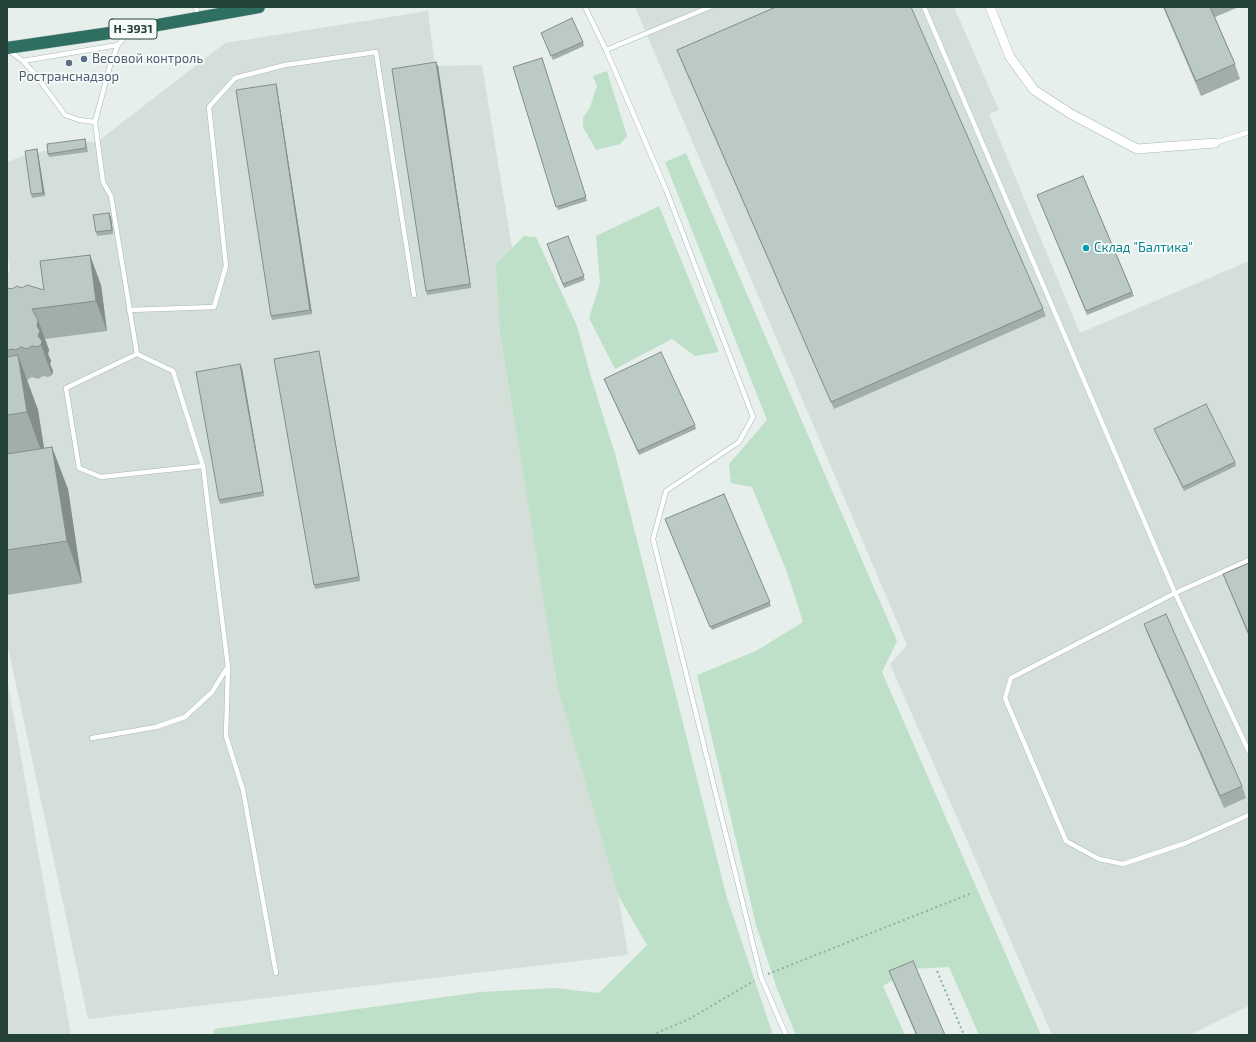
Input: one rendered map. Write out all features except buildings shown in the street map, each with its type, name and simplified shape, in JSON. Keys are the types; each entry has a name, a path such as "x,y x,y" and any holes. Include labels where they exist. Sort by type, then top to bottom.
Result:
{"highway":[{"name":"Н-3931","path":"7,49 130,30 197,12 259,7"}],"street":[{"path":"990,7 1010,57 1034,90 1071,114 1137,149 1215,143"}],"lane":[{"path":"585,7 606,50 667,192 753,417 739,442 666,491 653,539 761,977 786,1035"},
{"path":"606,50 710,7"},
{"path":"924,7 1175,593 1249,752"},
{"path":"130,30 118,45 111,62 95,122 103,182 111,196 137,354"},
{"path":"23,61 118,45"},
{"path":"7,49 23,61 35,74 65,115 79,120 95,122"},
{"path":"130,310 214,307 226,266 209,107 235,78 285,65 376,52 414,295"},
{"path":"1215,143 1249,132"},
{"path":"137,354 66,388 79,468 101,477 203,466"},
{"path":"137,354 173,371 203,466 228,667 226,736 243,790 276,973"},
{"path":"1249,560 1175,593 1011,678 1005,698 1066,841 1099,859 1123,864 1186,843 1249,815"},
{"path":"92,738 156,727 185,717 212,692 228,667"}],"path":[{"path":"652,1035 689,1019 761,977 972,893"},
{"path":"937,971 964,1035"}],"shaded area":[{"path":"635,7 954,7 999,110 989,114 1080,333 1249,261 1249,1006 1189,1035 1052,1035 890,664 907,645"},
{"path":"428,11 435,66 482,65 628,955 88,1019 7,643 7,272 10,271 7,246 7,162 26,155 86,142 97,142 225,43"},
{"path":"7,679 71,1035 7,1035"}],"green space":[{"path":"607,71 627,136 620,144 596,150 583,127 583,118 590,107 597,86 593,76"},
{"path":"686,153 897,641 882,672 1041,1035 979,1035 949,967 911,969 883,986 905,1035 796,1035 777,989 756,925 697,675 756,651 803,622 787,572 752,487 731,483 729,464 767,420 665,162"},
{"path":"659,206 719,352 695,356 672,339 615,369 589,318 600,283 596,236"},
{"path":"524,236 536,237 577,326 616,457 727,898 773,1035 213,1035 214,1029 480,992 554,988 599,993 647,945 619,897 558,688 500,331 496,264"}],"place":[{"name":"Весовой контроль","path":"84,59"},
{"name":"Ространснадзор","path":"69,63"},
{"name":"Склад \"Балтика\"","path":"1086,248"}]}
